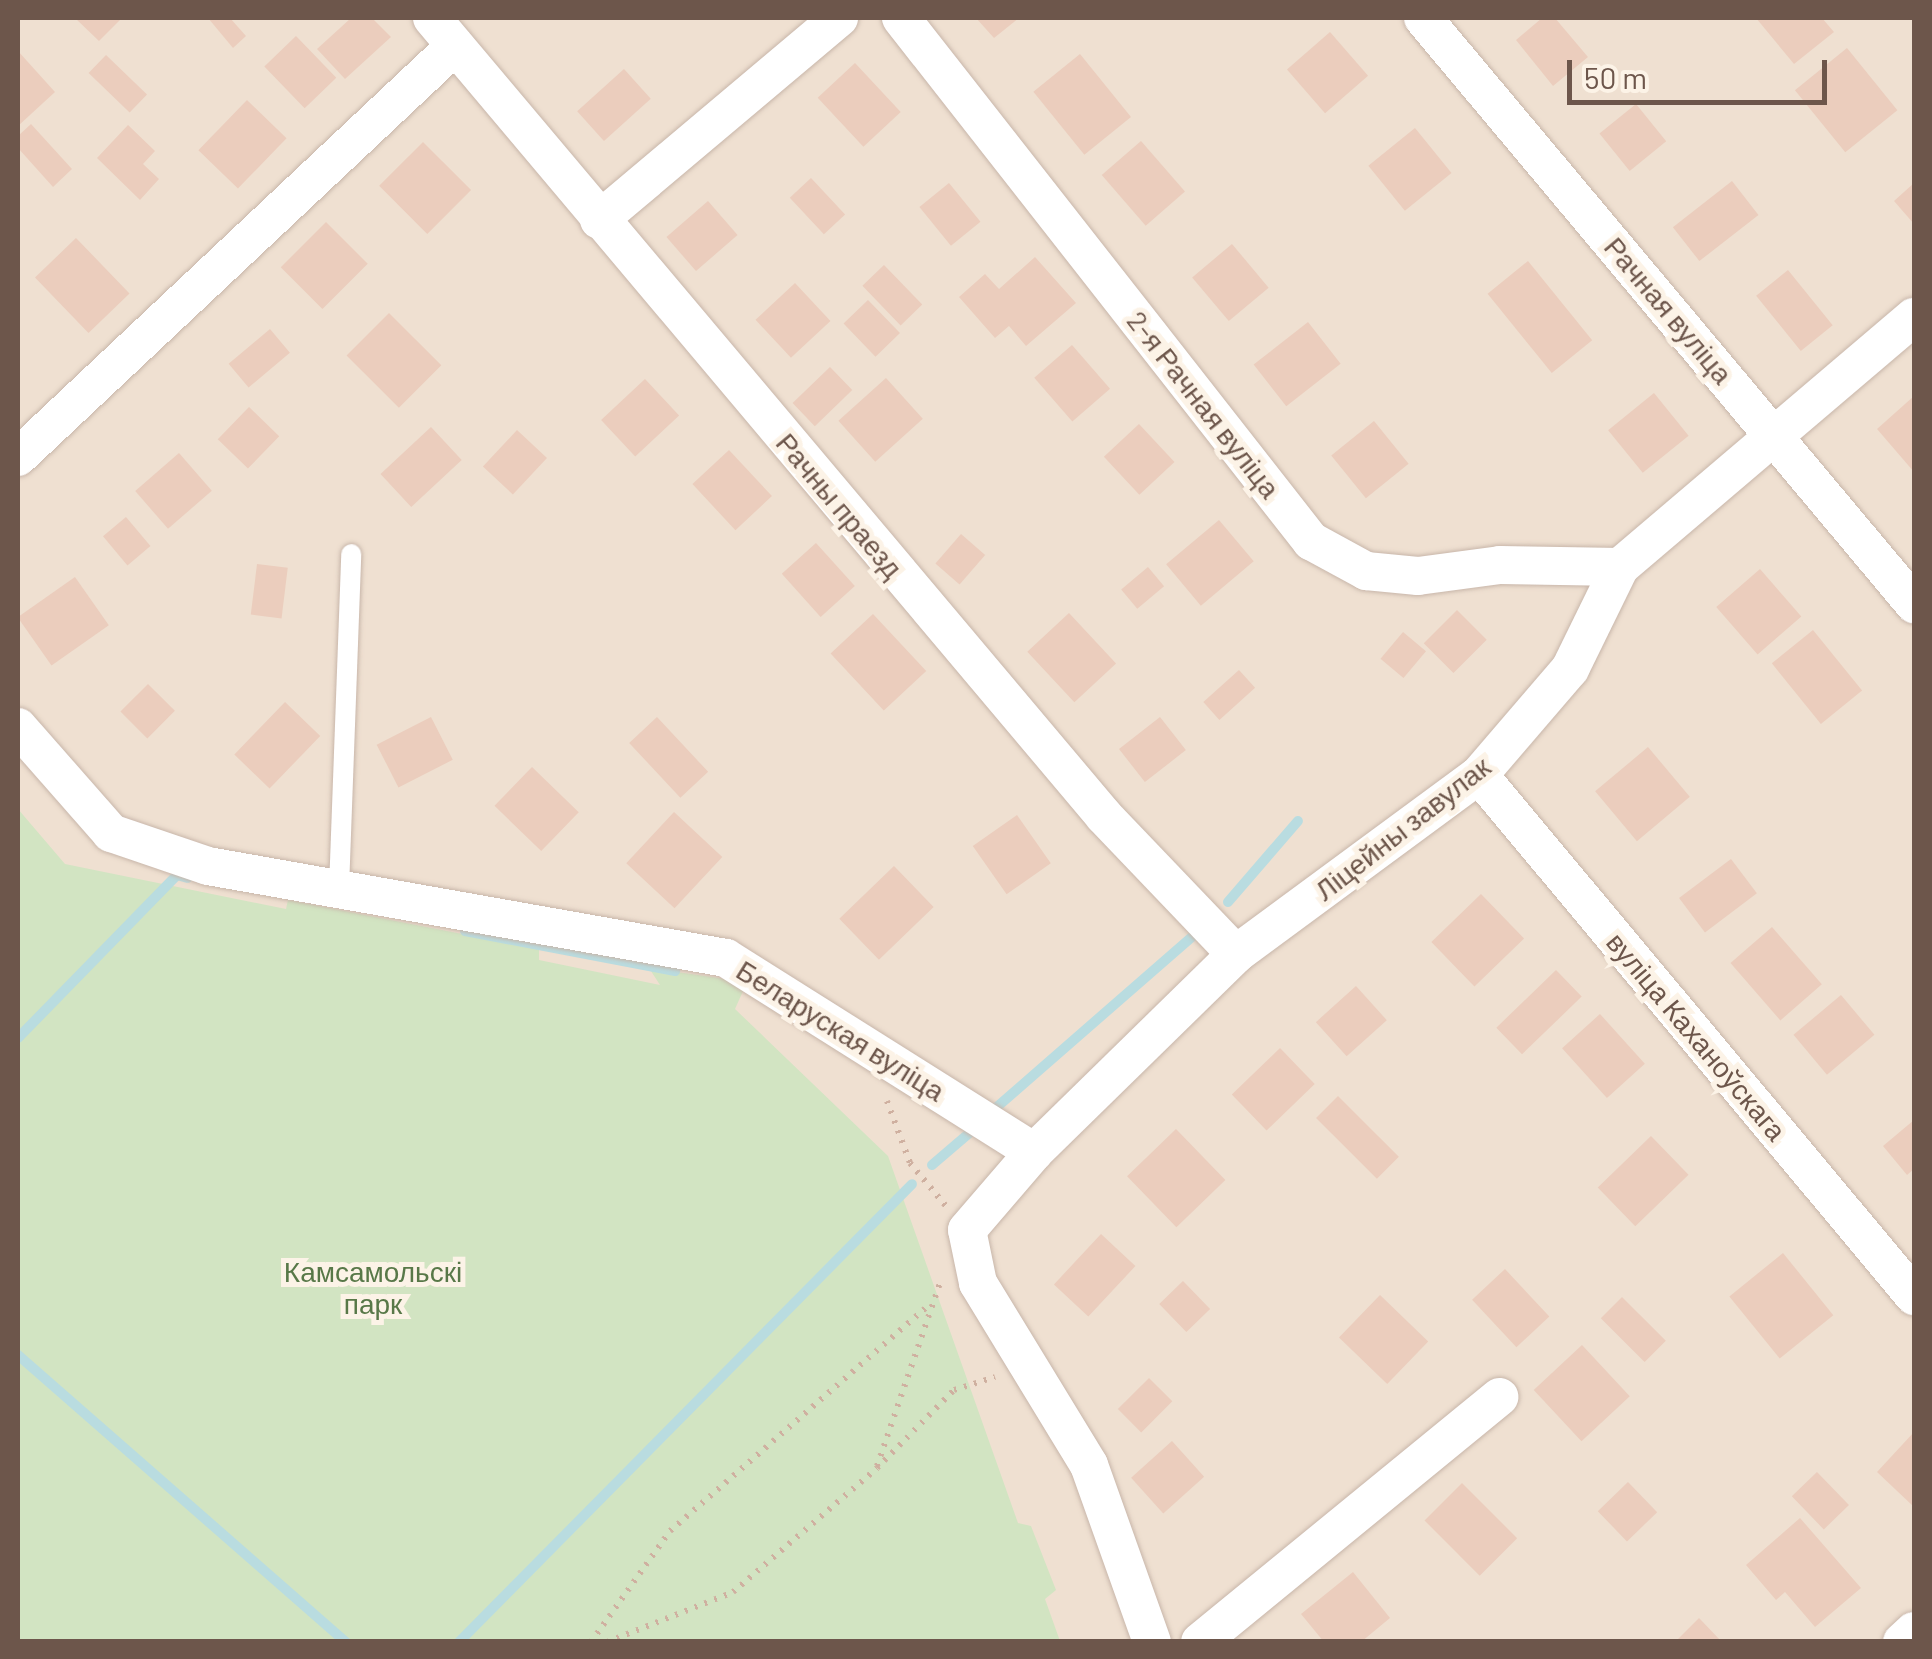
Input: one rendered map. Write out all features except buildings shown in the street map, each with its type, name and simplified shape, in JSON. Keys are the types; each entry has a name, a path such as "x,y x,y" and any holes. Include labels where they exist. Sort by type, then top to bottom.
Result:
{"street":[{"path":"599,220 838,18"},
{"name":"2-я Рачная вуліца","path":"901,18 1311,541 1366,570 1418,576 1500,565 1620,567"},
{"name":"Рачная вуліца","path":"1423,18 1914,604"},
{"name":"Рачны праезд","path":"18,457 443,32 1104,816 1236,954"},
{"name":"Ліцейны завулак","path":"1034,1152 1236,954 1479,776 1570,668 1620,567 1914,317"},
{"name":"Беларуская вуліца","path":"18,728 111,833 208,866 726,958 1034,1152"},
{"name":"вуліца Каханоўскага","path":"1479,776 1914,1296"},
{"path":"1034,1152 967,1230 978,1284 1030,1376 1089,1464 1152,1642"},
{"path":"1200,1642 1499,1397"},
{"path":"1902,1642 1914,1631"}],"lane":[{"path":"339,889 350,554"}],"path":[{"path":"866,1044 910,1164 967,1230 927,1307 876,1468"},
{"path":"592,1642 670,1531 927,1307"},
{"path":"607,1642 733,1592 876,1468 954,1390 988,1378 1030,1376"}],"shaded area":[{"path":"18,18 1914,18 1914,1641 18,1641"}],"green space":[{"name":"Камсамольскі парк","path":"18,809 65,864 286,909 288,900 539,949 539,960 660,985 649,968 747,982 735,1009 888,1156 1018,1523 1031,1526 1056,1590 1045,1599 1060,1641 18,1641"}],"waterway":[{"path":"1228,902 1298,821"},
{"path":"18,1038 177,875 188,878"},
{"path":"990,1113 1201,929"},
{"path":"465,931 675,971"},
{"path":"932,1165 974,1129"},
{"path":"459,1642 912,1184"},
{"path":"18,1355 346,1642"}]}
